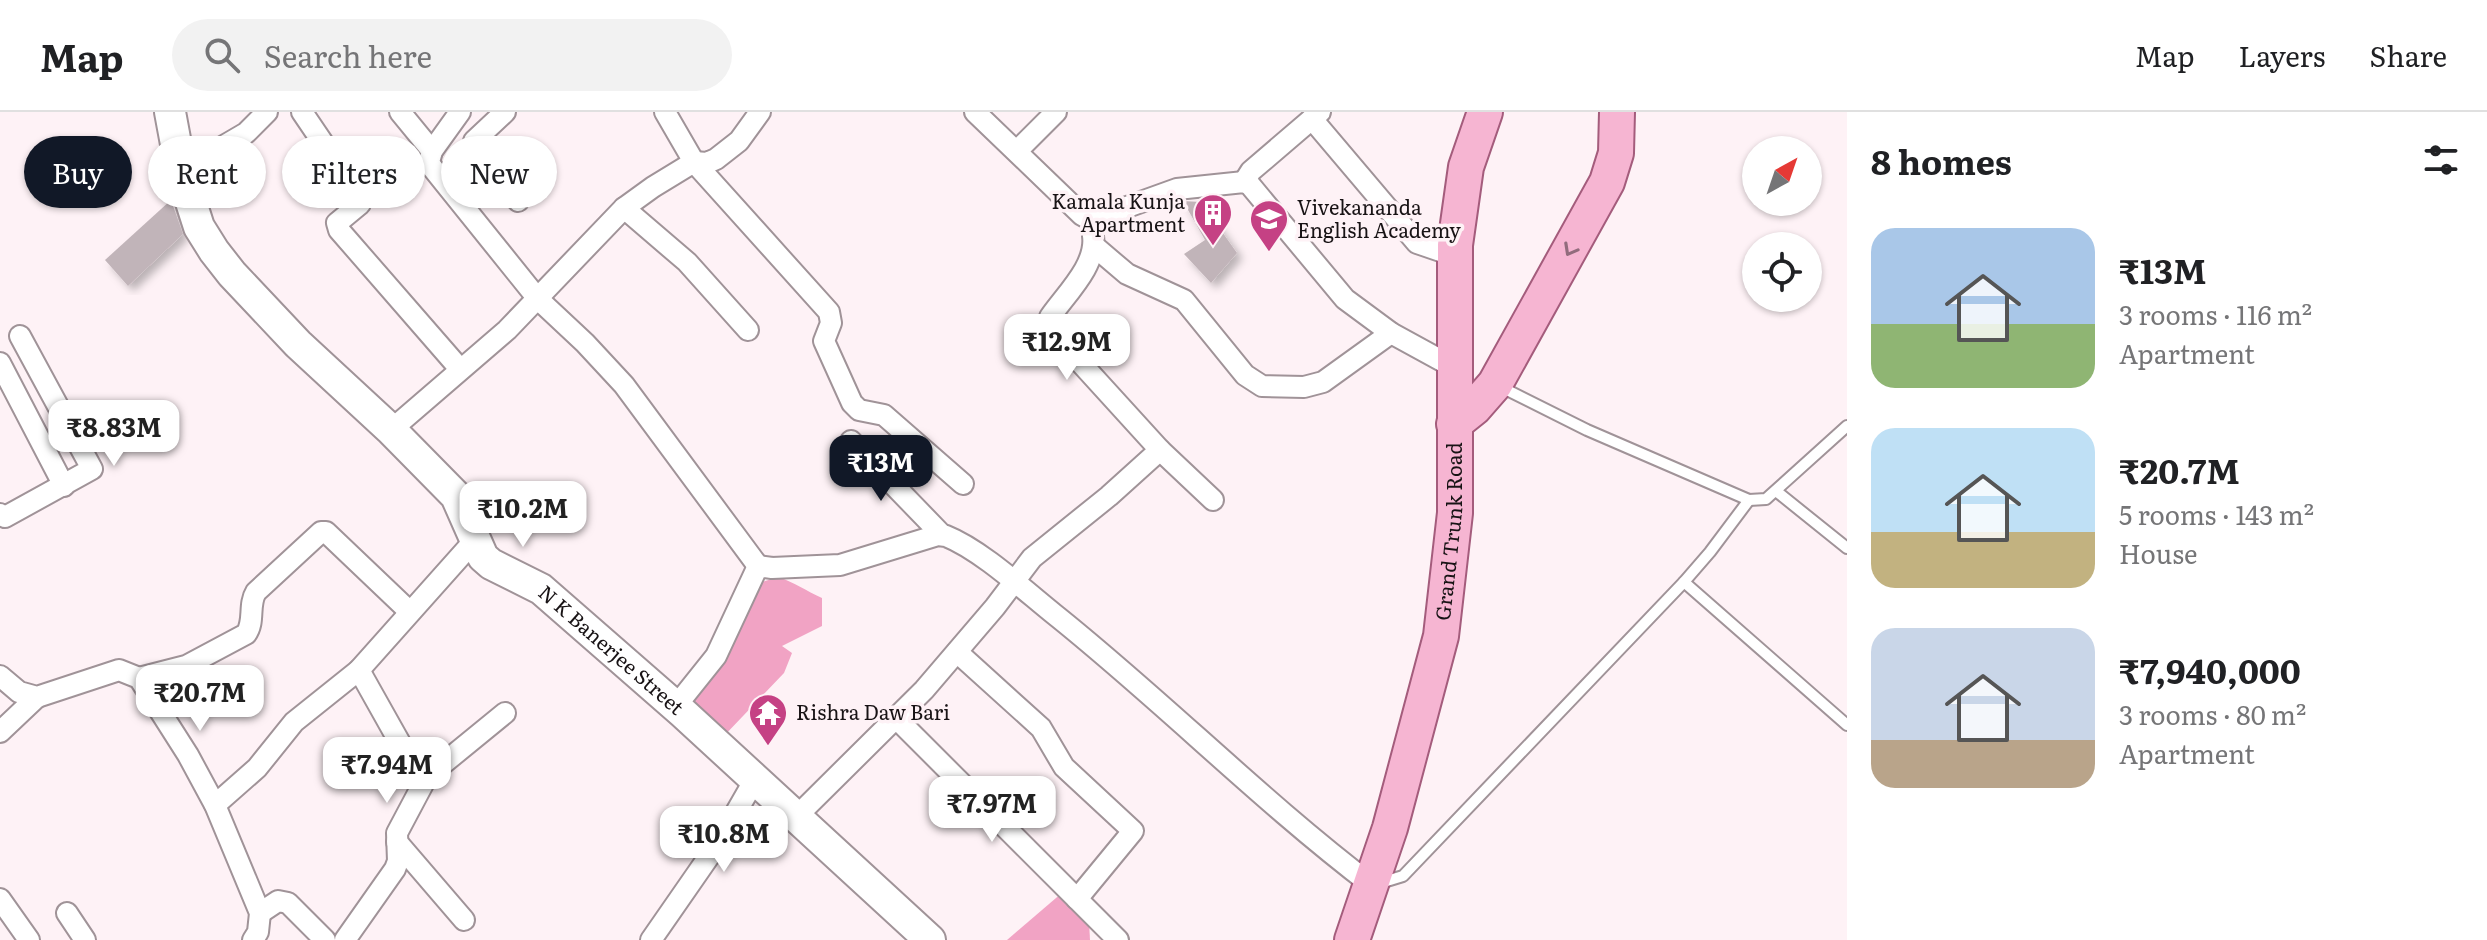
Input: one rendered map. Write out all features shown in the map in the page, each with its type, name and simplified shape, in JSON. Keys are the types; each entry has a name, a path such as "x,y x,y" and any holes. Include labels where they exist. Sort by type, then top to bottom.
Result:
{"main road":[{"name":"Grand Trunk Road","path":"1352,940 1373,886 1411,758 1441,636 1455,513 1455,256 1466,167 1485,112"},
{"path":"1454,424 1474,408 1495,384 1607,182 1616,153 1617,112"}],"street":[{"name":"N K Banerjee Street","path":"170,112 174,136"},
{"path":"241,136 267,112"},
{"path":"302,112 361,199 360,204 337,223 339,230 460,369"},
{"path":"400,112 432,151"},
{"path":"460,112 432,151 429,158 431,166 538,299 624,385 758,566 840,565 942,535"},
{"path":"479,136 505,112"},
{"path":"665,112 694,162 829,312 831,323 824,341 855,407 884,415 963,484"},
{"path":"391,430 507,330 624,208 694,162 707,163 716,159 739,141 760,112"},
{"path":"975,112 1082,215 1091,220 1177,189 1244,182 1256,190 1345,299 1391,333 1455,368"},
{"path":"1017,151 1056,112"},
{"path":"1244,182 1251,171 1316,116 1417,243 1455,256"},
{"name":"N K Banerjee Street","path":"193,208 199,227 232,274 298,344 391,430 456,496 474,541 486,561 541,589 676,706 930,940"},
{"path":"624,208 687,262 748,330"},
{"path":"1091,220 1094,246 1089,262 1050,317 1048,327 1160,450 1213,500"},
{"path":"1094,246 1127,274 1184,300 1245,375 1262,386 1304,387 1323,382 1391,333"},
{"path":"0,514 5,517 89,472 92,467 20,336"},
{"path":"0,363 64,486"},
{"path":"851,441 942,535 954,539 1014,582 1147,692 1312,840 1373,886"},
{"path":"796,817 896,718 957,652 1032,558 1160,450"},
{"path":"139,678 186,666 246,634 250,629 251,601 256,592 321,532 326,532 410,612"},
{"path":"215,805 257,768 294,722 359,670 474,541"},
{"path":"676,706 716,656 758,566"},
{"path":"957,652 1039,726 1064,767 1133,831 1077,899"},
{"path":"0,732 37,697 119,670 139,678 188,755 215,805 260,913 258,932 253,940"},
{"path":"345,940 391,877 398,861 397,833 422,788 423,780 359,670"},
{"path":"0,676 19,692 37,697"},
{"path":"423,780 505,713"},
{"path":"896,718 1118,940"},
{"path":"651,940 719,842 754,781"},
{"path":"397,842 464,920"},
{"path":"0,899 29,940"},
{"path":"260,913 278,901 288,903 325,940"},
{"path":"67,913 85,940"}],"lane":[{"path":"1495,384 1587,430 1749,500 1766,499 1845,428"},
{"path":"1776,491 1847,548"},
{"path":"1373,886 1403,876 1684,582 1749,500"},
{"path":"1684,582 1847,725"}],"shaded area":[{"path":"778,577 822,598 822,626 782,646 792,653 784,673 722,738 689,712 756,584"},
{"path":"1063,892 1089,921 1090,940 1007,940"}],"building":[{"name":"Kamala Kunja Apartment","path":"1183,201 1201,202 1237,253 1211,283 1184,254 1205,240"},
{"path":"162,208 174,208 183,234 128,286 105,260"}],"place":[{"name":"Kamala Kunja Apartment","path":"1213,247"},
{"name":"Vivekananda English Academy","path":"1269,253"},
{"name":"Rishra Daw Bari","path":"768,747"}]}
